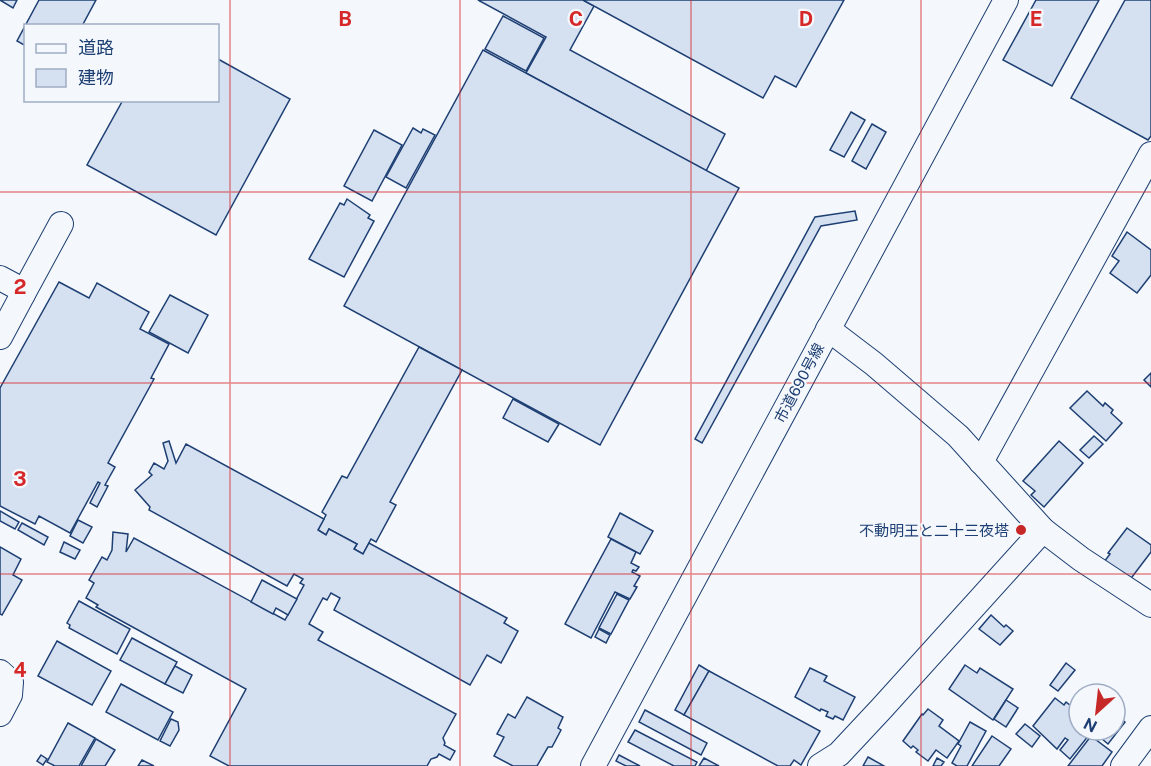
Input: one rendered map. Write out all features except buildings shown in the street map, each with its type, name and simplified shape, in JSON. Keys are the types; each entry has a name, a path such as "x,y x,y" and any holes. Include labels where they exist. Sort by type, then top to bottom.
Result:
{"street":[{"name":"市道690号線","path":"593,766 1006,0"},
{"path":"981,462 1151,154"},
{"path":"0,337 61,224"},
{"path":"0,278 15,286 23,294"},
{"path":"828,329 874,364 958,436 1043,530 1081,559 1151,605"},
{"path":"820,766 839,754 1043,530"},
{"path":"0,672 11,682 12,688 0,714"},
{"path":"1124,766 1151,728"}],"place":[{"name":"不動明王と二十三夜塔","path":"1021,530"}]}
